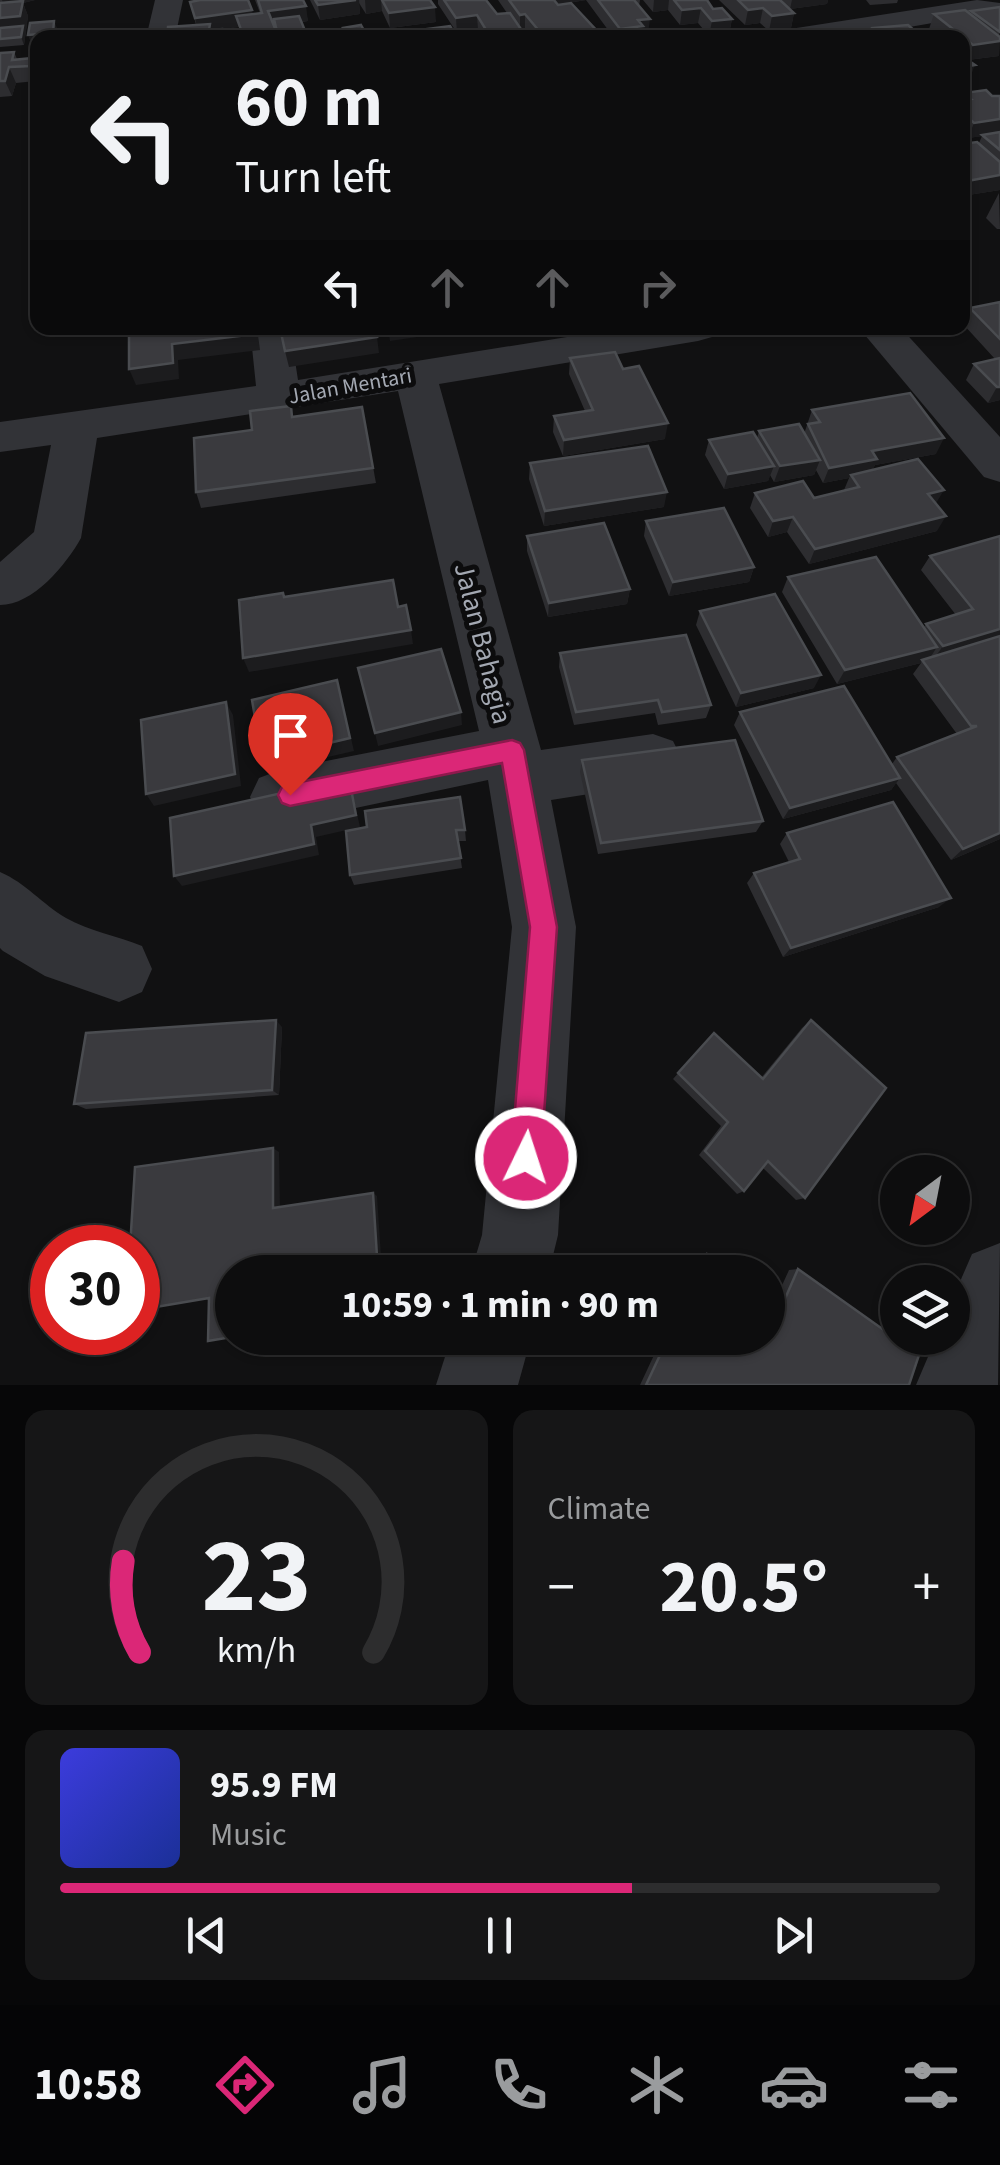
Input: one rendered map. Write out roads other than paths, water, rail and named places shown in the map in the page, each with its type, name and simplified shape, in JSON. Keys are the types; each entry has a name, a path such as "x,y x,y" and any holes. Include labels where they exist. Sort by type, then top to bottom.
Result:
{"street":[{"path":"162,30 168,0"},
{"path":"839,30 973,8 1000,11"},
{"path":"271,335 280,396"},
{"name":"Jalan Mentari","path":"0,437 654,335"},
{"path":"886,335 1000,466"},
{"name":"Jalan Bahagia","path":"415,373 515,765 544,927 520,1235 515,1255"},
{"path":"1,592 57,538 77,427"},
{"path":"235,806 515,765 713,750"},
{"path":"0,903 20,928 62,953 119,969"},
{"path":"957,1385 1000,1282"},
{"path":"477,1385 486,1355"}]}
